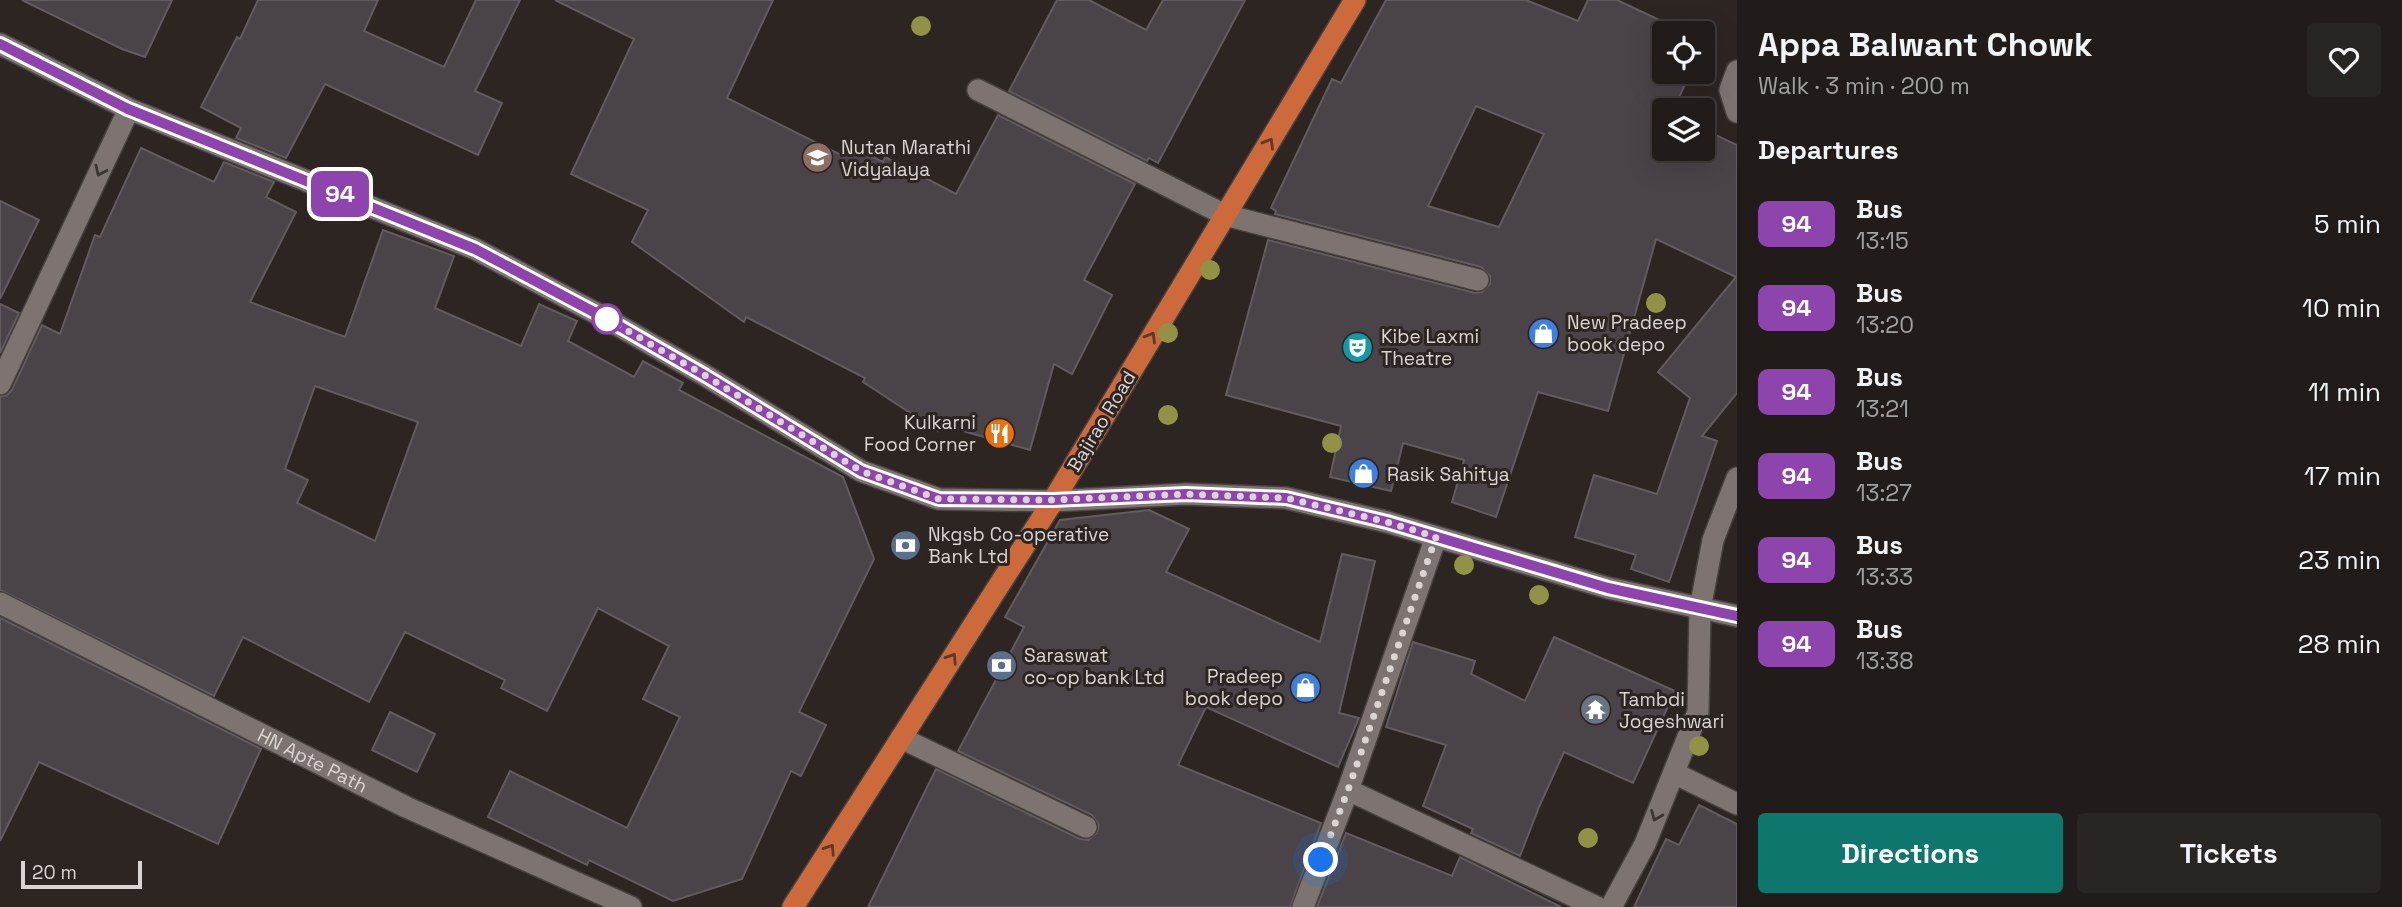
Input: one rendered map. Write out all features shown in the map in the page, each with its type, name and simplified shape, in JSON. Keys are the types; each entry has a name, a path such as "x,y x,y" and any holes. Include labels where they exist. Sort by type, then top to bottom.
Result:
{"highway":[{"name":"Bajirao Road","path":"793,907 1053,500 1355,0"}],"street":[{"path":"0,44 128,109 475,249 607,319 861,471 939,499 1053,500 1186,494 1286,498 1387,522 1608,588 1737,616"},
{"path":"1737,71 1730,90 1737,112"},
{"path":"978,90 1225,215 1478,280"},
{"path":"0,384 128,109"},
{"path":"1611,907 1645,844 1698,712 1700,609 1713,540 1737,478"},
{"path":"1303,907 1348,790 1436,537"},
{"name":"HN Apte Path","path":"0,603 405,807 631,907"},
{"path":"901,738 1086,827"},
{"path":"1674,773 1737,804"},
{"path":"1348,790 1597,907"}],"building":[{"path":"22,0 172,0 145,57 122,49"},
{"path":"258,0 378,0 364,31 444,67 476,0 520,0 475,91 502,103 478,155 325,84 286,158 236,138 241,128 201,107 237,37 240,39"},
{"path":"555,0 773,0 727,98 845,157 850,146 883,162 885,157 956,194 998,115 1135,184 1084,280 1112,295 1072,374 1054,364 1030,450 942,425 938,431 863,382 865,378 746,317 744,322 632,242 648,210 571,174 634,39"},
{"path":"1057,0 1089,0 1146,30 1163,0 1245,0 1158,163 1149,158 1147,161 1009,91"},
{"path":"1386,0 1526,0 1578,21 1588,0 1617,0 1662,21 1652,21 1652,84 1685,84 1679,98 1652,98 1652,161 1715,161 1715,135 1737,145 1737,393 1702,436 1717,441 1669,582 1631,569 1636,555 1575,537 1594,475 1657,494 1690,398 1658,372 1736,277 1656,239 1608,411 1538,392 1496,517 1452,502 1464,460 1403,443 1391,491 1330,477 1341,426 1226,395 1268,240 1475,293 1482,292 1490,284 1490,276 1481,267 1275,214 1276,211 1271,208 1332,79 1341,83","holes":["1476,106 1544,134 1499,227 1428,206"]},
{"path":"141,148 214,182 224,162 274,182 266,197 296,212 250,302 345,337 383,230 454,256 435,308 521,346 539,304 577,321 568,341 634,377 643,361 683,383 679,390 843,477 874,559 799,712 826,725 801,776 791,771 742,879 673,901 589,860 587,865 488,817 510,771 627,828 680,717 643,699 669,646 598,608 547,711 501,688 505,680 405,632 369,702 243,637 214,696 0,590 0,397 12,390 42,325 60,334 95,235 100,237","holes":["315,386 418,422 375,541 297,503 308,480 285,469"]},
{"path":"0,201 39,220 0,299"},
{"path":"0,304 19,313 0,353"},
{"path":"1149,510 1189,529 1166,572 1320,642 1342,554 1375,561 1339,713 1359,718 1338,767 1206,707 1178,765 1321,823 1290,907 868,907 936,769 1080,839 1088,840 1097,833 1099,825 1092,815 958,751 1024,627 1005,617 1060,520"},
{"path":"0,618 261,749 218,844 39,762 0,841"},
{"path":"1554,637 1675,691 1633,783 1564,752 1520,856 1471,833 1473,829 1423,806 1446,745 1386,727 1413,642 1475,661 1471,674 1525,701"},
{"path":"390,712 435,734 417,772 372,750"},
{"path":"1699,805 1737,824 1737,907 1634,907 1666,839 1679,845"},
{"path":"1346,833 1452,876 1460,857 1561,907 1317,907"}],"bus line":[{"name":"94","path":"0,44 128,109 475,249 607,319 861,471 939,499 1053,500 1186,494 1286,498 1387,522 1608,588 1737,616"}],"place":[{"name":"Nutan Marathi Vidyalaya","path":"818,158"},
{"name":"New Pradeep book depo","path":"1544,333"},
{"name":"Kibe Laxmi Theatre","path":"1358,347"},
{"name":"Kulkarni Food Corner","path":"999,433"},
{"name":"Rasik Sahitya","path":"1364,474"},
{"name":"Nkgsb Co-operative Bank Ltd","path":"905,545"},
{"name":"Saraswat co-op bank Ltd","path":"1001,666"},
{"name":"Pradeep book depo","path":"1306,687"},
{"name":"Tambdi Jogeshwari","path":"1596,710"}],"route":[{"path":"607,319 861,471 939,499 1053,500 1186,494 1286,498 1387,522 1436,537 1321,860"}]}
